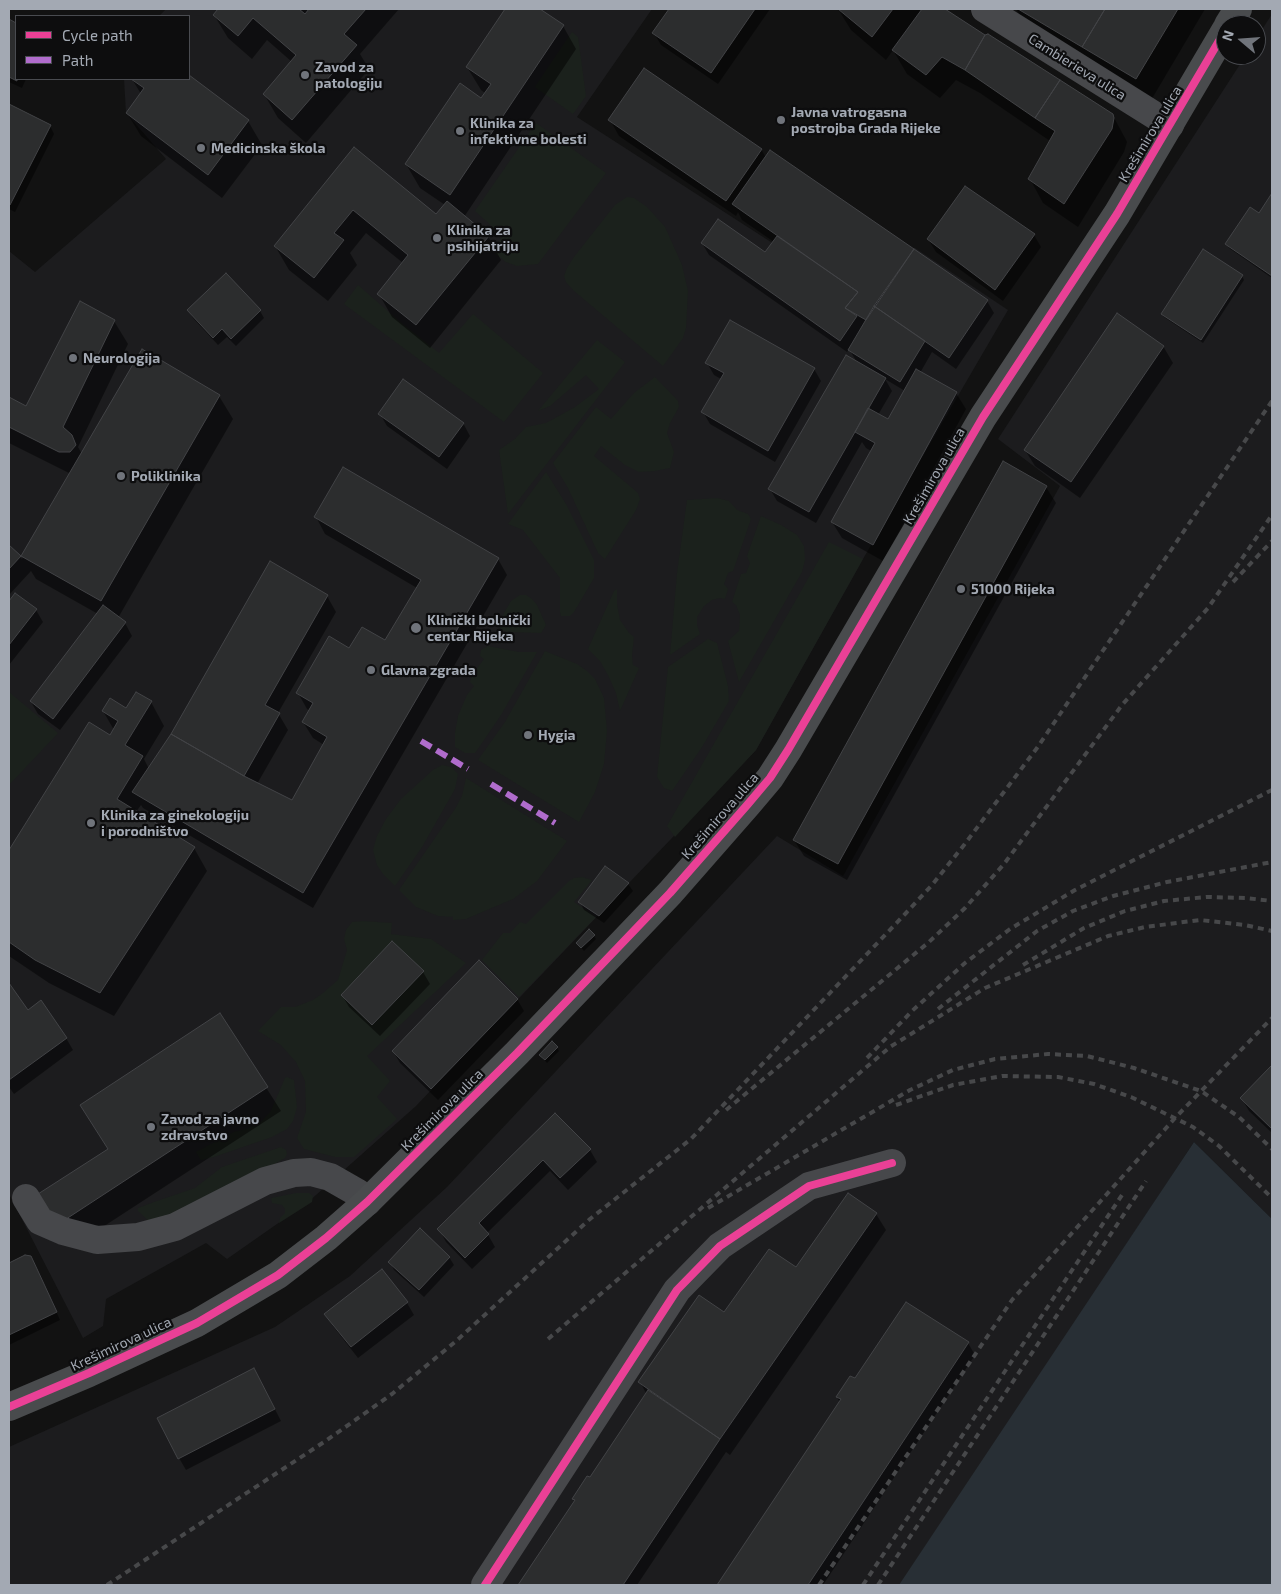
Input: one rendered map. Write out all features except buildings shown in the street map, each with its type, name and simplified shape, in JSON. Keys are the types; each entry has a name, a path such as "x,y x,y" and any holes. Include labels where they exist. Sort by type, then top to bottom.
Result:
{"main road":[{"name":"Krešimirova ulica","path":"9,1408 90,1373 197,1322 278,1275 326,1238 367,1202 517,1053 663,900 770,778 983,417 1093,252 1216,46"}],"street":[{"name":"Cambierieva ulica","path":"984,9 1170,125"},
{"path":"484,1585 677,1290 720,1246 809,1186 892,1163"},
{"path":"26,1198 40,1221 64,1231 96,1240 138,1237 174,1228 265,1181 294,1173 311,1172 330,1177 358,1193 367,1202"}],"shaded area":[{"name":"Klinički bolnički centar Rijeka","path":"166,9 652,9 577,117 867,304 915,248 1008,310 863,559 756,750 416,1106 307,1203 227,1259 206,1243 106,1299 103,1326 83,1338 9,1194 9,251 35,272 166,159 126,113 124,80 190,80 190,15 160,15"},
{"path":"1272,14 1272,1219 1194,1142 902,1585 9,1585 9,1447 275,1327 350,1276 447,1187 777,836 843,876 1060,486 998,439 1240,65 1266,65 1266,23"},
{"path":"572,32 578,37 586,96 573,114 535,87"},
{"path":"536,123 606,173 538,264 517,266 506,262 492,251 503,236 475,211"},
{"path":"627,197 634,198 647,207 665,227 682,265 688,291 686,328 683,338 663,366 573,290 566,282 564,276 574,257 615,205"},
{"path":"358,285 439,353 473,314 543,373 504,422 344,304"},
{"path":"597,340 625,362 508,514 499,450 515,439 526,427 546,423 575,407 599,389 586,375 550,406 538,411"},
{"path":"655,377 678,401 679,407 667,433 674,452 670,468 639,472 625,465 601,446 594,456 638,493 640,499 636,510 605,559 598,553 568,488 553,463 596,407 611,419 634,393"},
{"path":"546,472 566,504 594,560 594,578 570,616 561,616 560,578 523,530 508,524"},
{"path":"717,498 729,501 737,510 748,514 751,519 733,571 728,573 724,584 728,589 725,599 712,600 704,606 697,617 700,634 670,655 677,573 687,500"},
{"path":"761,516 797,535 804,546 805,560 802,572 739,682 728,641 739,631 740,615 736,605 732,602 741,574 746,573 750,563 747,556"},
{"path":"829,542 863,559 756,750 675,837 667,826"},
{"path":"617,589 620,620 634,637 633,665 639,668 620,711 616,693 608,675 600,661 588,649 614,591"},
{"path":"520,595 526,595 537,605 546,625 541,633 501,630 499,625 504,613 511,601"},
{"path":"708,639 717,643 728,686 729,701 702,747 672,791 664,788 657,777 668,667"},
{"path":"488,646 519,652 537,652 501,715 475,753 465,753 455,747 458,716 467,695 474,686 470,682 472,675 484,659 480,656 481,650"},
{"path":"545,651 577,664 587,671 595,679 604,698 607,731 604,764 595,792 579,822 478,760 505,722"},
{"path":"9,692 58,733 9,785"},
{"path":"442,765 451,767 458,774 455,789 422,847 395,886 377,865 373,850 377,836 386,819 401,799 433,770"},
{"path":"466,778 567,841 537,881 513,899 466,919 453,920 453,917 438,916 416,907 399,890 455,809 462,796"},
{"path":"582,877 592,880 574,902 596,917 519,997 482,960 503,933 510,933 520,922 526,924 569,881"},
{"path":"352,922 392,923 391,934 431,939 466,963 367,1056 390,1081 377,1097 397,1119 354,1157 335,1157 304,1149 297,1138 306,1112 305,1081 296,1062 281,1045 258,1031 281,1007 295,1007 313,1000 338,980 347,950 344,939 346,930"},
{"path":"287,1077 294,1080 297,1107 293,1121 287,1129 272,1137 201,1160 196,1152 234,1132 247,1129 262,1121 271,1111"},
{"path":"1194,1142 1272,1219 1272,1585 899,1585"},
{"path":"281,1147 286,1150 285,1158 212,1200 153,1225 138,1211 138,1208 195,1188 222,1167"},
{"path":"296,1193 309,1193 313,1196 312,1202 279,1223 280,1218 285,1213 285,1209 282,1205 272,1203 271,1198"}],"railway":[{"path":"107,1585 327,1440 392,1394 455,1342 590,1219 691,1139 906,913 932,885 964,845 1037,748 1272,401"},
{"path":"726,1110 929,942 965,908 1004,864 1122,705 1208,608 1272,515"},
{"path":"1233,582 1272,541"},
{"path":"867,1058 912,1011 965,963 1010,929 1075,890 1272,790"},
{"path":"938,1009 1037,931 1073,911 1113,896 1167,882 1272,862"},
{"path":"1023,965 1084,928 1125,911 1164,901 1207,897 1272,901"},
{"path":"548,1339 890,1047 985,988 1108,936 1145,927 1200,920 1245,925 1272,931"},
{"path":"819,1585 1012,1300 1175,1118 1272,1018"},
{"path":"708,1208 910,1090 953,1070 995,1059 1048,1054 1087,1056 1134,1068 1201,1091 1239,1117 1272,1149"},
{"path":"896,1105 953,1085 1002,1076 1058,1077 1094,1084 1131,1097 1193,1127 1219,1146 1272,1198"},
{"path":"878,1585 1146,1181"},
{"path":"863,1585 1122,1195"}],"marked path":[{"path":"421,741 468,769"},
{"path":"491,784 555,823"}],"cycle path":[{"path":"9,1407 89,1373 197,1323 278,1275 326,1238 367,1202 517,1053 670,893 770,778 983,417 1117,214 1216,46"},
{"path":"485,1585 677,1290 720,1246 809,1186 892,1163"}],"place":[{"name":"Zavod za patologiju","path":"305,75"},
{"name":"Javna vatrogasna postrojba Grada Rijeke","path":"781,120"},
{"name":"Klinika za infektivne bolesti","path":"460,131"},
{"name":"Medicinska škola","path":"201,148"},
{"name":"Klinika za psihijatriju","path":"437,238"},
{"name":"Neurologija","path":"73,358"},
{"name":"Poliklinika","path":"121,476"},
{"name":"51000 Rijeka","path":"961,589"},
{"name":"Klinički bolnički centar Rijeka","path":"416,628"},
{"name":"Glavna zgrada","path":"371,670"},
{"name":"Hygia","path":"528,735"},
{"name":"Klinika za ginekologiju i porodništvo","path":"91,823"},
{"name":"Zavod za javno zdravstvo","path":"151,1127"}]}
